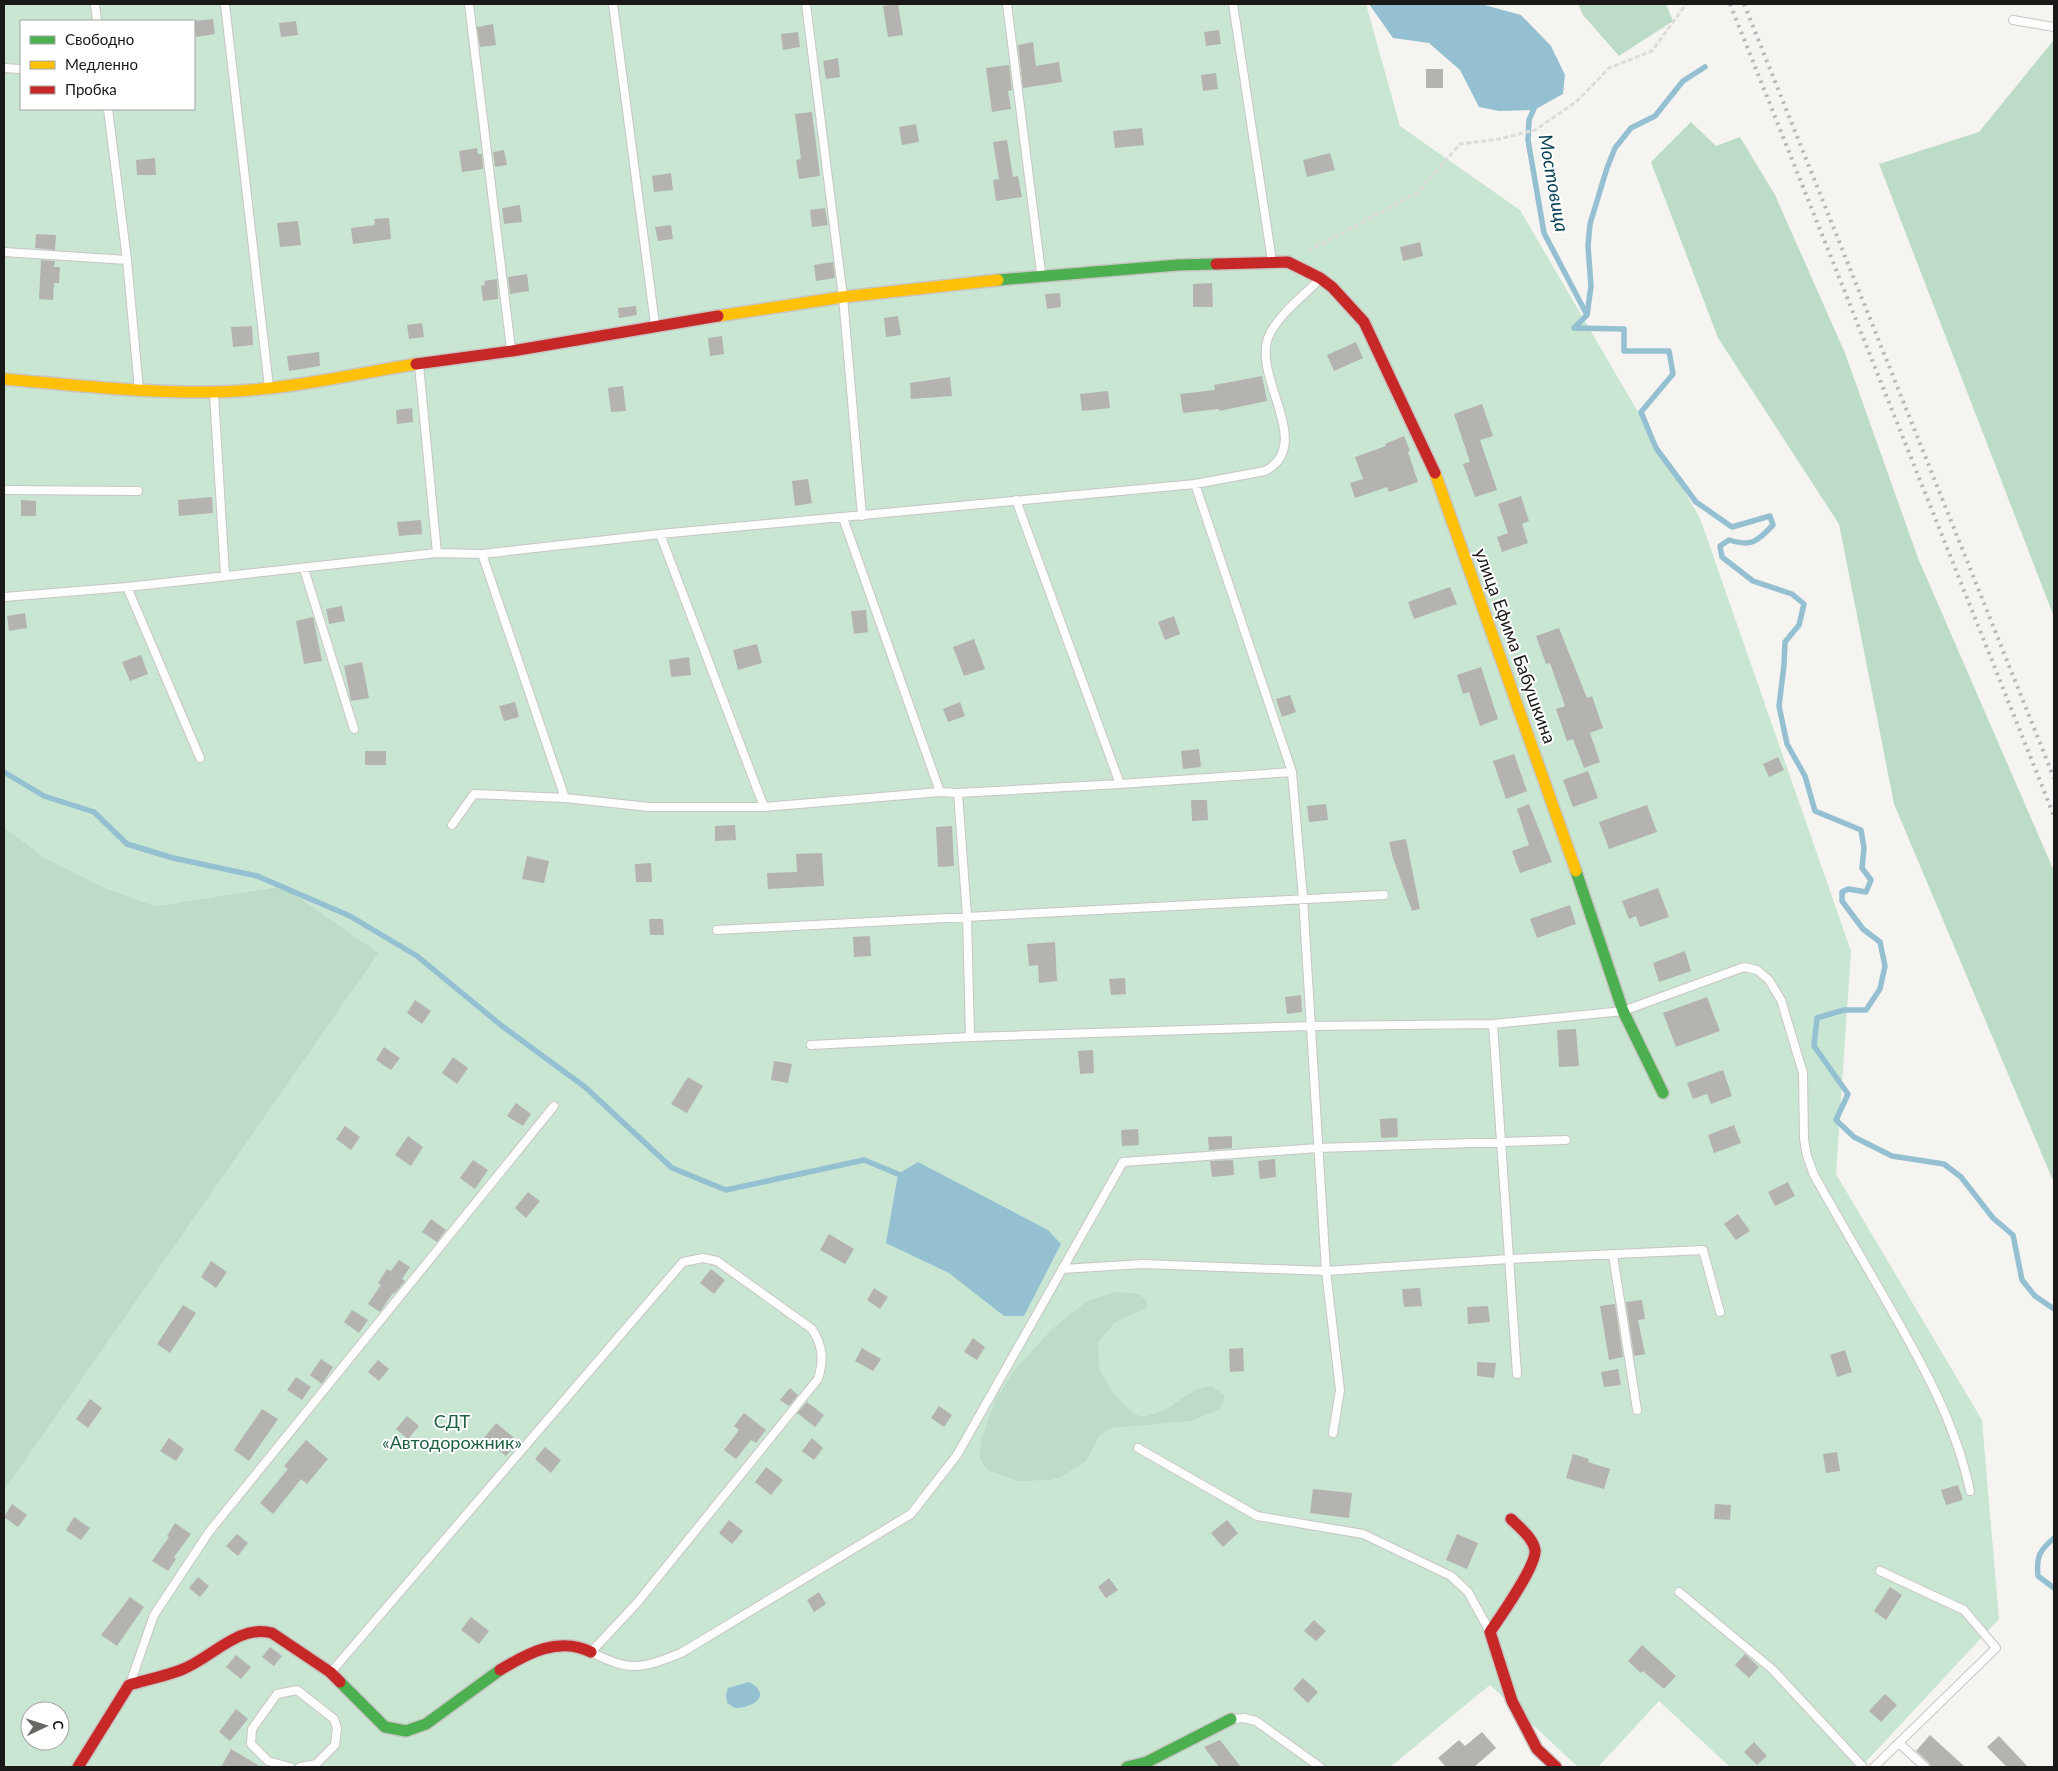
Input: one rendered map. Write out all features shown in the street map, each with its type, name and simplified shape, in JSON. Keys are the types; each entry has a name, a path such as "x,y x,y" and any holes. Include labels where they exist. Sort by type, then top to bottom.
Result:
{"street":[{"name":"улица Ефима Бабушкина","path":"4,379 139,391 214,392 269,388 512,351 655,325 843,296 1041,275 1178,265 1288,262 1320,278 1364,322 1432,464 1563,832 1623,1011 1663,1093"},
{"path":"1511,1519 1529,1538 1535,1550 1531,1567 1490,1632 1512,1701 1537,1749 1556,1767"},
{"path":"78,1767 129,1685 180,1670 204,1659 243,1633 254,1631 272,1633 330,1672 385,1727 406,1732 426,1724 518,1658 538,1648 558,1644 574,1645 591,1652"},
{"path":"1127,1767 1147,1762 1231,1719"}],"lane":[{"path":"95,4 97,20"},
{"path":"225,4 269,388"},
{"path":"469,4 512,351"},
{"path":"613,4 655,325"},
{"path":"806,4 843,296 862,516"},
{"path":"1007,4 1041,275"},
{"path":"1233,4 1272,262"},
{"path":"2014,20 2054,27"},
{"path":"4,68 20,70"},
{"path":"108,110 127,260 139,391"},
{"path":"4,252 127,260"},
{"path":"4,597 127,587 438,553 482,554 660,534 1195,484 1266,471 1275,466 1282,458 1286,448 1285,434 1266,363 1265,348 1273,327 1320,278"},
{"path":"419,364 438,553"},
{"path":"214,392 225,575"},
{"path":"1195,484 1292,772 1303,898 1326,1271 1340,1390 1333,1433"},
{"path":"4,490 138,492"},
{"path":"1016,500 1120,784"},
{"path":"843,518 940,792"},
{"path":"660,534 764,807"},
{"path":"482,554 565,798"},
{"path":"304,569 354,729"},
{"path":"127,587 200,758"},
{"path":"452,825 474,794 565,798 649,806 764,807 940,792 958,793 1120,784 1292,772"},
{"path":"958,793 966,916 970,1037"},
{"path":"717,930 1384,894"},
{"path":"811,1046 970,1037 1310,1026 1493,1024 1623,1011 1744,968 1757,970 1769,980 1781,1000 1803,1073 1804,1139 1807,1156 1814,1175 1904,1333 1945,1410 1963,1461 1970,1491"},
{"path":"1493,1024 1517,1374"},
{"path":"129,1685 154,1615 209,1532 554,1106"},
{"path":"330,1672 683,1262 703,1258 717,1261 812,1329 819,1340 822,1352 822,1365 818,1379 637,1603 591,1652 612,1662 630,1666 651,1665 681,1654 911,1514 958,1455 1123,1162 1318,1148 1566,1140"},
{"path":"1062,1270 1143,1264 1326,1271 1509,1259 1703,1250 1720,1312"},
{"path":"1613,1255 1637,1410"},
{"path":"1138,1448 1258,1516 1363,1534 1451,1576 1468,1592 1490,1632"},
{"path":"1874,1767 1996,1648 1964,1610 1880,1571"},
{"path":"1679,1592 1772,1669 1863,1767"},
{"path":"290,1767 268,1761 251,1744 252,1728 277,1694 297,1690 334,1719 337,1728 335,1745 316,1766 300,1767"},
{"path":"1231,1719 1244,1718 1256,1721 1320,1767"},
{"path":"1899,1743 1925,1767"},
{"path":"261,1767 268,1761"}],"path":[{"path":"1288,262 1417,192 1460,144 1499,139 1535,130 1576,102 1609,68 1652,51 1686,4"}],"green space":[{"name":"СДТ «Автодорожник»","path":"4,4 1366,4 1400,126 1520,210 1700,518 1851,951 1836,1174 1982,1420 1999,1619 1861,1767 1730,1767 1659,1701 1598,1767 1578,1767 1490,1685 1390,1767 4,1767 4,1491 379,953 283,886 156,906 108,889 47,859 4,827"},
{"path":"1578,4 1666,4 1673,21 1619,56 1583,15"},
{"path":"2053,41 2054,617 1879,164 1979,132"},
{"path":"1691,122 1716,146 1740,137 1775,195 1845,353 1918,558 2054,871 2054,1183 1894,804 1839,524 1718,338 1651,162"},
{"path":"4,827 47,859 108,889 156,906 283,886 379,953 4,1491"},
{"path":"1116,1292 1140,1295 1144,1298 1148,1307 1114,1323 1098,1343 1099,1369 1114,1394 1132,1413 1143,1417 1165,1410 1197,1389 1211,1386 1224,1395 1223,1403 1219,1410 1191,1421 1111,1428 1100,1435 1086,1461 1061,1477 1051,1480 1018,1481 990,1471 984,1466 980,1457 981,1440 995,1401 1014,1371 1051,1330 1087,1301"}],"water":[{"path":"1369,4 1481,4 1521,15 1551,46 1565,75 1563,94 1534,110 1499,111 1479,107 1460,70 1429,43 1393,38"},
{"path":"918,1162 1048,1230 1061,1244 1024,1316 1004,1316 949,1273 886,1243 898,1174"},
{"path":"749,1682 759,1692 758,1700 748,1706 735,1708 727,1703 726,1695 728,1688"}],"building":[{"path":"898,4 903,35 888,37 883,6"},
{"path":"213,19 215,34 196,37 195,21"},
{"path":"296,21 298,35 281,37 279,23"},
{"path":"493,24 496,45 480,47 477,27"},
{"path":"1219,30 1221,44 1206,46 1204,32"},
{"path":"798,32 800,47 783,50 781,34"},
{"path":"1033,42 1036,66 1059,62 1062,82 1023,88 1018,45"},
{"path":"838,58 840,77 826,79 823,61"},
{"path":"1009,65 1012,90 1008,91 1011,109 992,112 986,68"},
{"path":"1426,69 1443,69 1443,88 1426,88"},
{"path":"1216,73 1218,89 1203,91 1201,75"},
{"path":"812,112 820,176 799,179 796,160 801,159 795,114"},
{"path":"916,124 919,142 902,145 899,127"},
{"path":"1142,128 1144,145 1115,148 1113,131"},
{"path":"1007,140 1013,177 1018,176 1022,197 996,201 993,180 999,179 993,142"},
{"path":"477,148 478,154 482,154 483,169 462,172 459,151"},
{"path":"504,150 507,165 495,167 493,152"},
{"path":"1330,153 1335,170 1307,177 1303,160"},
{"path":"155,158 156,175 137,175 136,160"},
{"path":"671,173 673,190 654,192 652,176"},
{"path":"520,205 522,222 504,224 502,208"},
{"path":"825,208 828,225 812,227 810,210"},
{"path":"389,218 391,239 353,244 351,228 375,225 374,219"},
{"path":"298,221 301,245 280,247 277,223"},
{"path":"671,225 673,239 658,241 655,227"},
{"path":"36,234 56,235 55,250 35,248"},
{"path":"1420,242 1423,256 1403,261 1400,247"},
{"path":"41,260 55,261 54,267 60,267 59,283 54,283 53,300 39,299"},
{"path":"833,262 835,278 816,281 814,265"},
{"path":"527,274 529,291 510,294 508,277"},
{"path":"497,279 498,299 483,301 481,286 485,285 484,281"},
{"path":"1212,283 1213,307 1193,307 1193,284"},
{"path":"1060,293 1061,307 1047,309 1045,294"},
{"path":"636,306 637,315 619,318 618,308"},
{"path":"898,316 901,335 886,337 884,318"},
{"path":"422,323 424,337 409,339 407,325"},
{"path":"252,326 253,345 233,347 231,327"},
{"path":"722,336 724,354 710,356 708,338"},
{"path":"1356,342 1363,358 1334,371 1327,355"},
{"path":"319,352 320,366 289,371 287,356"},
{"path":"1262,376 1267,401 1219,411 1219,409 1183,413 1180,394 1215,390 1214,385"},
{"path":"950,377 952,396 911,399 910,383"},
{"path":"623,386 626,411 611,412 608,388"},
{"path":"1108,391 1110,408 1082,411 1080,394"},
{"path":"1482,404 1493,436 1480,440 1497,490 1475,497 1463,464 1470,462 1454,414"},
{"path":"412,408 413,422 397,424 396,410"},
{"path":"1404,436 1418,482 1389,492 1387,487 1355,498 1350,483 1363,479 1355,457 1386,446 1385,444"},
{"path":"808,479 812,503 795,506 792,481"},
{"path":"1521,496 1529,521 1522,524 1528,543 1502,552 1497,537 1508,533 1498,504"},
{"path":"212,497 213,513 179,516 178,500"},
{"path":"21,500 36,501 36,516 21,516"},
{"path":"421,520 422,534 399,536 397,522"},
{"path":"1450,587 1457,604 1414,619 1408,602"},
{"path":"342,606 345,621 329,624 326,609"},
{"path":"866,610 868,632 854,634 851,611"},
{"path":"25,613 27,628 9,631 7,616"},
{"path":"1174,616 1180,634 1165,640 1158,622"},
{"path":"313,617 322,661 304,664 296,621"},
{"path":"1559,628 1587,698 1592,696 1603,728 1590,733 1600,762 1584,768 1573,739 1567,741 1556,709 1565,706 1550,663 1546,664 1536,636"},
{"path":"974,639 985,669 964,676 953,647"},
{"path":"757,644 762,663 738,670 733,650"},
{"path":"141,655 148,674 130,681 122,662"},
{"path":"689,657 691,675 671,677 669,660"},
{"path":"362,662 369,698 351,701 344,666"},
{"path":"1481,667 1498,719 1480,726 1469,692 1463,694 1457,675"},
{"path":"1290,695 1296,712 1282,717 1276,699"},
{"path":"515,702 519,717 504,721 499,706"},
{"path":"960,702 965,716 948,722 943,709"},
{"path":"1199,749 1201,767 1183,769 1181,751"},
{"path":"365,751 386,751 386,765 365,765"},
{"path":"1514,754 1527,791 1506,799 1493,761"},
{"path":"1778,757 1784,770 1769,777 1763,764"},
{"path":"1588,771 1598,798 1573,807 1563,780"},
{"path":"1191,800 1207,800 1208,820 1192,821"},
{"path":"1326,804 1328,820 1309,822 1307,806"},
{"path":"1529,804 1552,862 1520,873 1512,851 1529,845 1517,809"},
{"path":"1647,805 1657,832 1609,849 1599,822"},
{"path":"735,825 736,840 715,841 715,826"},
{"path":"952,826 954,866 938,867 936,827"},
{"path":"1406,839 1420,909 1412,911 1389,842"},
{"path":"822,853 824,886 768,889 767,873 797,872 796,854"},
{"path":"527,856 549,861 544,883 522,879"},
{"path":"651,863 652,882 636,882 635,864"},
{"path":"1658,888 1669,917 1640,927 1636,916 1629,919 1622,901"},
{"path":"1570,905 1576,924 1537,938 1530,919"},
{"path":"649,919 663,919 664,935 650,935"},
{"path":"870,936 871,956 854,957 853,937"},
{"path":"1055,942 1057,981 1039,983 1038,965 1029,966 1027,944"},
{"path":"1685,951 1691,971 1659,982 1653,963"},
{"path":"1125,978 1126,994 1111,995 1109,979"},
{"path":"1301,995 1302,1012 1287,1014 1285,997"},
{"path":"1707,997 1720,1031 1676,1047 1663,1013"},
{"path":"415,1000 431,1011 422,1024 407,1013"},
{"path":"1576,1029 1579,1066 1559,1067 1557,1030"},
{"path":"384,1047 400,1058 391,1070 376,1060"},
{"path":"1093,1050 1094,1073 1080,1074 1078,1051"},
{"path":"453,1057 468,1068 457,1084 442,1073"},
{"path":"774,1061 792,1064 788,1083 771,1080"},
{"path":"1723,1070 1732,1096 1711,1104 1707,1094 1693,1099 1687,1083"},
{"path":"688,1077 703,1086 687,1113 671,1104"},
{"path":"516,1103 531,1114 523,1126 507,1116"},
{"path":"1397,1118 1398,1137 1381,1138 1380,1119"},
{"path":"1734,1125 1741,1143 1714,1153 1708,1135"},
{"path":"345,1126 360,1137 351,1150 336,1139"},
{"path":"1138,1129 1139,1145 1122,1146 1121,1130"},
{"path":"408,1136 423,1147 411,1166 395,1155"},
{"path":"1232,1136 1232,1148 1209,1150 1208,1137"},
{"path":"1275,1159 1276,1177 1260,1179 1258,1161"},
{"path":"473,1160 488,1170 475,1189 460,1178"},
{"path":"1233,1160 1234,1175 1212,1177 1210,1161"},
{"path":"1788,1182 1795,1196 1775,1206 1768,1192"},
{"path":"528,1192 540,1201 526,1218 515,1208"},
{"path":"1738,1214 1750,1231 1736,1240 1724,1224"},
{"path":"431,1219 446,1230 437,1242 422,1232"},
{"path":"829,1234 854,1249 845,1264 820,1250"},
{"path":"399,1260 410,1267 402,1279 405,1281 393,1293 380,1312 368,1304 381,1285 378,1283 387,1269 391,1271"},
{"path":"211,1261 227,1272 216,1288 201,1277"},
{"path":"711,1269 725,1280 714,1294 700,1283"},
{"path":"874,1288 888,1297 880,1309 867,1300"},
{"path":"1420,1288 1422,1306 1404,1307 1402,1289"},
{"path":"1642,1300 1645,1319 1638,1320 1645,1354 1634,1356 1626,1302"},
{"path":"1615,1304 1623,1357 1609,1360 1600,1306"},
{"path":"183,1305 196,1313 170,1353 157,1344"},
{"path":"1488,1306 1490,1322 1468,1324 1467,1307"},
{"path":"352,1310 368,1320 359,1333 344,1322"},
{"path":"973,1338 985,1347 977,1360 964,1352"},
{"path":"862,1348 881,1359 873,1371 855,1361"},
{"path":"1243,1348 1244,1371 1230,1372 1229,1349"},
{"path":"1845,1350 1852,1372 1837,1377 1830,1355"},
{"path":"321,1359 333,1367 322,1384 310,1375"},
{"path":"378,1360 389,1369 379,1381 368,1372"},
{"path":"1477,1362 1496,1363 1494,1378 1477,1376"},
{"path":"1618,1369 1621,1385 1604,1387 1601,1372"},
{"path":"296,1377 311,1387 302,1400 287,1390"},
{"path":"790,1388 798,1395 789,1406 780,1400"},
{"path":"90,1399 102,1408 88,1428 76,1419"},
{"path":"807,1402 824,1415 815,1427 797,1413"},
{"path":"939,1406 952,1415 944,1427 931,1418"},
{"path":"262,1409 278,1419 249,1461 234,1450"},
{"path":"744,1413 766,1430 756,1443 751,1440 736,1459 724,1450 739,1430 734,1426"},
{"path":"407,1416 419,1426 408,1439 396,1429"},
{"path":"496,1423 518,1441 506,1456 484,1438"},
{"path":"169,1438 184,1449 176,1461 160,1451"},
{"path":"812,1438 823,1448 814,1460 802,1451"},
{"path":"306,1440 328,1459 307,1484 301,1479 273,1514 260,1503 288,1469 284,1466"},
{"path":"545,1447 561,1460 551,1473 535,1459"},
{"path":"1837,1452 1840,1471 1826,1473 1823,1454"},
{"path":"1573,1454 1589,1459 1588,1462 1610,1469 1604,1489 1566,1478"},
{"path":"766,1467 783,1480 771,1495 755,1482"},
{"path":"1958,1485 1963,1500 1946,1505 1941,1490"},
{"path":"1313,1489 1352,1493 1349,1518 1310,1513"},
{"path":"12,1504 27,1515 18,1527 4,1517"},
{"path":"1715,1504 1731,1505 1730,1520 1714,1519"},
{"path":"74,1517 90,1528 81,1540 66,1530"},
{"path":"729,1520 743,1531 732,1544 719,1533"},
{"path":"1227,1520 1238,1533 1223,1547 1211,1533"},
{"path":"175,1523 191,1534 174,1557 176,1559 168,1571 152,1561 169,1537 167,1536"},
{"path":"237,1534 248,1543 238,1556 226,1546"},
{"path":"1457,1534 1478,1543 1467,1569 1446,1560"},
{"path":"198,1577 209,1586 200,1597 189,1588"},
{"path":"1109,1578 1118,1590 1106,1598 1098,1587"},
{"path":"1890,1587 1902,1595 1886,1620 1874,1611"},
{"path":"819,1592 826,1604 814,1612 807,1600"},
{"path":"130,1597 144,1607 117,1646 101,1635"},
{"path":"471,1617 489,1631 479,1644 461,1630"},
{"path":"1314,1620 1326,1631 1316,1641 1304,1631"},
{"path":"1642,1645 1676,1676 1664,1689 1628,1661"},
{"path":"270,1647 282,1656 274,1666 262,1657"},
{"path":"1745,1654 1759,1667 1749,1678 1735,1665"},
{"path":"236,1655 251,1667 241,1679 226,1667"},
{"path":"1303,1678 1318,1692 1308,1703 1293,1689"},
{"path":"1885,1694 1897,1705 1881,1722 1869,1711"},
{"path":"236,1709 248,1719 230,1741 219,1732"},
{"path":"1482,1732 1496,1748 1474,1767 1446,1767 1438,1758 1459,1740 1465,1746"},
{"path":"1930,1735 1965,1767 1931,1767 1916,1751"},
{"path":"1999,1736 2028,1767 2007,1767 1987,1747"},
{"path":"1220,1740 1241,1767 1219,1767 1204,1747"},
{"path":"1754,1742 1767,1756 1757,1765 1744,1752"},
{"path":"231,1749 261,1767 221,1767"}],"waterway":[{"path":"1587,315 1591,286 1588,246 1590,224 1615,148 1631,128 1655,116 1683,81 1705,67"},
{"name":"Мостовица","path":"1536,104 1529,120 1528,140 1544,233 1587,315 1574,328 1624,329 1624,351 1669,351 1673,374 1641,412 1656,448 1696,502 1732,527 1770,516 1773,525 1762,536 1748,543 1729,540 1720,546 1722,557 1753,581 1792,594 1804,604 1799,625 1785,642 1779,706 1787,744 1805,776 1815,811 1861,830 1864,848 1862,868 1871,880 1866,892 1848,889 1842,892 1842,901 1863,929 1880,942 1885,966 1880,989 1866,1010 1844,1010 1817,1018 1814,1046 1848,1094 1836,1120 1854,1137 1892,1156 1944,1164 1961,1177 1993,1218 2013,1235 2022,1280 2035,1296 2054,1309"},
{"path":"4,772 44,796 94,812 127,844 173,858 257,876 350,916 417,956 502,1026 585,1087 672,1168 726,1190 864,1160 898,1174"},
{"name":"Мостовица","path":"2054,1538 2045,1546 2038,1558 2038,1576 2054,1588"}],"railway":[{"path":"1730,4 2054,816"},
{"path":"1744,4 2054,778"}],"traffic: fast":[{"path":"998,280 1178,265 1216,264"},
{"path":"1576,871 1623,1011 1663,1093"},
{"path":"340,1682 385,1727 406,1731 426,1724 500,1670"},
{"path":"1127,1767 1147,1762 1231,1719"}],"traffic: slow":[{"path":"718,316 843,297 998,280"},
{"path":"4,379 135,390 213,392 289,386 416,364"},
{"path":"1435,473 1576,871"}],"traffic: jam":[{"path":"1216,264 1288,262 1320,278 1332,287 1364,322 1435,473"},
{"path":"416,364 512,351 718,316"},
{"path":"1511,1519 1532,1541 1535,1550 1534,1557 1517,1591 1490,1632 1512,1701 1537,1749 1556,1767"},
{"path":"78,1767 129,1685 181,1670 248,1633 272,1633 330,1672 340,1682"},
{"path":"500,1670 533,1653 556,1646 579,1647 591,1652"}]}
